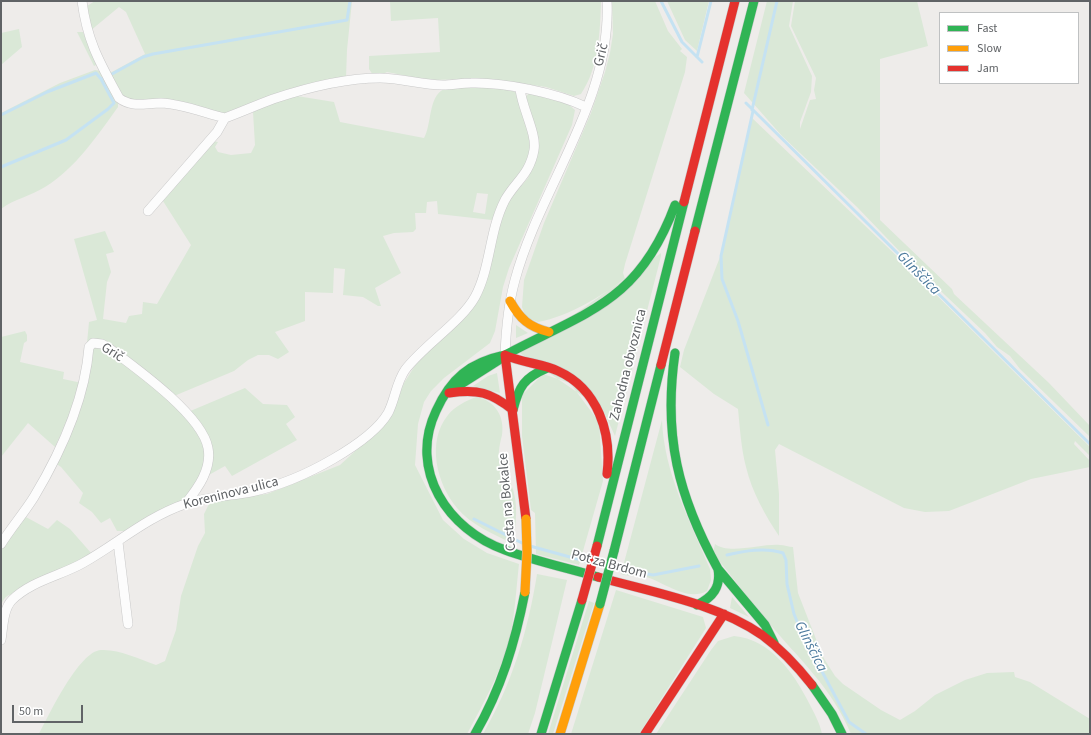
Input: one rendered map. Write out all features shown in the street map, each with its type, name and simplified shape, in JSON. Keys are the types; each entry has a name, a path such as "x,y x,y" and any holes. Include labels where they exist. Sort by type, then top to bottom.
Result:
{"main road":[{"name":"Zahodna obvoznica","path":"541,734 597,546 735,1"},
{"path":"560,734 600,604 754,1"},
{"name":"Pot za Brdom","path":"696,156 682,180 666,226 646,262 634,278 616,295 601,305 505,355 445,396 435,411 429,426 426,464 438,498 448,511 461,524 490,543 519,555 724,614 750,627 774,642 790,658 820,696 842,734"},
{"path":"684,276 686,302 671,376 670,409 675,464 690,516 718,569 765,625 774,642"},
{"path":"510,301 523,322 534,329 549,332"},
{"path":"505,355 522,362 547,368 563,374 591,398 601,416 609,448 609,462 606,481 609,499"},
{"name":"Cesta na Bokalce","path":"475,734 497,693 510,659 518,630 525,592 527,552 526,520 505,355"},
{"path":"445,396 469,391 486,392 512,410 517,393 524,381 535,373 547,368"},
{"path":"697,605 708,600 716,591 720,578 718,569"},
{"path":"645,734 724,614"}],"street":[{"path":"82,1 85,24 91,44 119,98 126,103 133,105 175,104 225,118 284,96 360,79 392,79 426,84 492,84 569,100 586,107"},
{"name":"Grič","path":"505,355 510,301 515,280 531,235 586,107 603,55 607,30 607,1"},
{"name":"Koreninova ulica","path":"1,640 4,618 8,606 12,600 27,589 80,564 118,542 147,522 186,503 272,487 331,460 351,447 377,426 387,414 405,371 431,342 467,308 475,297 488,261 498,218 506,199 524,177 532,159 534,140 524,110 520,89"},
{"path":"148,211 217,132 225,118"},
{"name":"Grič","path":"1,544 33,498 51,466 82,392 89,347 93,343 102,344 109,348 147,377 178,404 195,423 205,438 208,449 205,476 186,503"},
{"path":"118,542 128,624"}],"green space":[{"path":"95,1 352,1 346,78 244,109 222,114 134,103 124,98 110,73 145,54 126,12 119,7 90,31 87,6"},
{"path":"390,1 601,1 599,37 592,73 581,94 574,96 546,87 480,79 427,80 387,72 381,75 373,75 369,69 369,56 440,52 438,18 391,21"},
{"path":"612,1 655,1 668,31 682,49 680,51 687,57 685,72 625,264 623,273 625,279 573,311 538,322 526,317 522,307 524,280 544,223 591,113 605,72 613,34"},
{"path":"667,1 709,1 697,51 685,40"},
{"path":"767,1 793,1 789,26 812,76 811,92 800,122 800,129 810,100 816,99 814,90 816,78 791,26 795,1 917,1 928,46 880,59 880,220 952,289 954,294 1049,383 1090,426 1090,437 1020,369 1010,356 997,347 985,333 907,259 857,207 782,136 744,93"},
{"path":"19,29 22,47 1,65 1,33"},
{"path":"77,32 83,32 98,64 94,66"},
{"path":"95,70 101,71 118,102 118,107 85,151 56,180 34,193 1,209 1,113 60,83"},
{"path":"466,85 508,89 517,93 532,142 529,160 492,220 438,214 437,201 427,202 426,213 415,213 416,229 413,232 394,233 383,236 401,273 375,288 381,306 378,306 363,297 343,295 345,269 334,268 333,293 305,292 305,321 275,332 289,352 278,359 269,355 258,355 248,360 234,371 174,396 91,340 87,343 89,322 97,320 74,239 105,231 114,252 106,254 111,272 107,282 103,319 126,323 129,316 142,314 143,302 157,304 191,245 163,201 211,141 218,142 215,147 218,152 231,155 251,153 255,145 253,112 277,100 297,96 334,102 340,122 424,138 435,98 446,88","holes":["477,193 488,194 485,214 473,212"]},
{"path":"529,93 568,104 575,110 572,125 509,268 503,287 495,331 490,343 444,378 431,391 424,402 418,424 415,465 443,520 464,539 487,553 519,564 513,622 509,641 491,689 467,734 39,734 57,699 74,672 92,653 101,650 115,651 156,665 165,661 176,630 181,596 198,546 205,533 204,514 209,504 223,499 267,494 340,465 389,420 404,383 416,364 434,343 477,299 495,234 509,200 528,178 535,161 525,98"},
{"path":"751,117 903,262 1090,447 1090,456 1075,441 1074,444 1090,461 1090,467 1031,479 949,511 925,512 904,508 779,444 775,450 779,494 779,536 760,503 746,467 738,409 714,394 680,367 684,350 720,257"},
{"path":"661,253 615,436 603,410 520,353"},
{"path":"516,325 528,333 516,338"},
{"path":"25,331 27,341 24,343 20,362 64,372 63,379 82,383 79,394 55,447 28,423 1,457 1,337"},
{"path":"98,346 126,365 175,406 189,421 199,436 204,449 205,456 203,469 194,488 185,498 126,531 117,531 110,518 101,523 92,512 79,503 83,493 61,467 55,463 93,349"},
{"path":"497,373 500,393 473,386 488,376"},
{"path":"543,374 570,383 599,422 603,481 579,565 536,554 535,513 531,510 522,436 522,395"},
{"path":"245,388 263,404 287,405 295,417 286,424 297,440 232,476 225,466 207,476 211,454 188,412"},
{"path":"476,397 483,399 493,406 497,410 502,422 503,428 499,459 514,491 516,506 513,544 483,529 463,514 450,498 440,475 436,450 437,438 441,426 448,415 457,406"},
{"path":"662,420 664,440 673,478 679,496 710,569 711,580 707,591 699,594 684,593 646,577 621,574"},
{"path":"24,516 48,529 57,520 70,529 92,554 13,594 8,595 4,599 1,606 1,550"},
{"path":"715,544 729,549 773,545 793,547 798,593 823,657 835,676 843,684 881,710 898,719 900,720 915,711 935,695 965,680 987,673 1014,672 1015,677 1030,682 1090,719 1090,734 851,734 843,717 825,688 761,614 713,553"},
{"path":"537,574 567,580 535,713 528,734 483,734 502,696 518,657 529,616"},
{"path":"616,590 703,617 706,628 639,734 571,734"},
{"path":"732,597 749,617 730,608"},
{"path":"589,601 594,603 553,734 548,734"},
{"path":"734,636 759,644 770,651 788,669 796,680 817,718 822,734 656,734 718,641"}],"waterway":[{"path":"112,74 143,57 153,54 347,20 350,1"},
{"name":"Glinščica","path":"661,1 682,42 702,62"},
{"path":"697,57 711,1"},
{"path":"752,110 777,1"},
{"path":"1,115 47,92 96,73 101,79"},
{"path":"1,167 66,140 108,109 114,103 101,79 104,78"},
{"name":"Glinščica","path":"746,103 1090,444"},
{"path":"753,111 721,256 722,279 738,321 768,425"},
{"path":"474,519 522,543"},
{"path":"530,546 588,562"},
{"name":"Glinščica","path":"727,555 762,550 783,553 786,560 787,584 794,614 803,636 849,722 866,734"},
{"path":"615,568 653,575 699,566"}],"traffic: fast":[{"path":"695,231 754,1"},
{"path":"597,546 684,202"},
{"path":"505,355 562,327 608,300 627,283 645,263 661,237 675,205"},
{"path":"675,353 671,412 677,465 693,516 718,569 719,575 715,591 707,599 697,605"},
{"path":"505,355 481,362 463,374 448,389 436,411 429,433 427,455 430,476 439,495 451,513 466,528 485,541 516,554 598,577"},
{"path":"455,388 499,360"},
{"path":"614,551 661,365"},
{"path":"513,410 520,389 528,379 547,368"},
{"path":"600,604 614,551"},
{"path":"718,569 765,625 774,643"},
{"path":"475,734 500,683 517,629 525,592"},
{"path":"541,734 582,600"},
{"path":"812,685 832,714 842,734"}],"traffic: slow":[{"path":"510,301 521,317 531,325 549,332"},
{"path":"525,592 527,552 526,519"},
{"path":"560,734 600,604"}],"traffic: jam":[{"path":"684,202 735,1"},
{"path":"661,365 695,231"},
{"path":"505,355 526,519"},
{"path":"505,355 558,371 572,379 583,389 592,401 604,428 607,443 607,474"},
{"path":"449,393 468,391 483,393 497,399 513,410"},
{"path":"582,600 597,546"},
{"path":"598,577 683,600 744,624 776,646 812,685"},
{"path":"645,734 724,614"}]}
